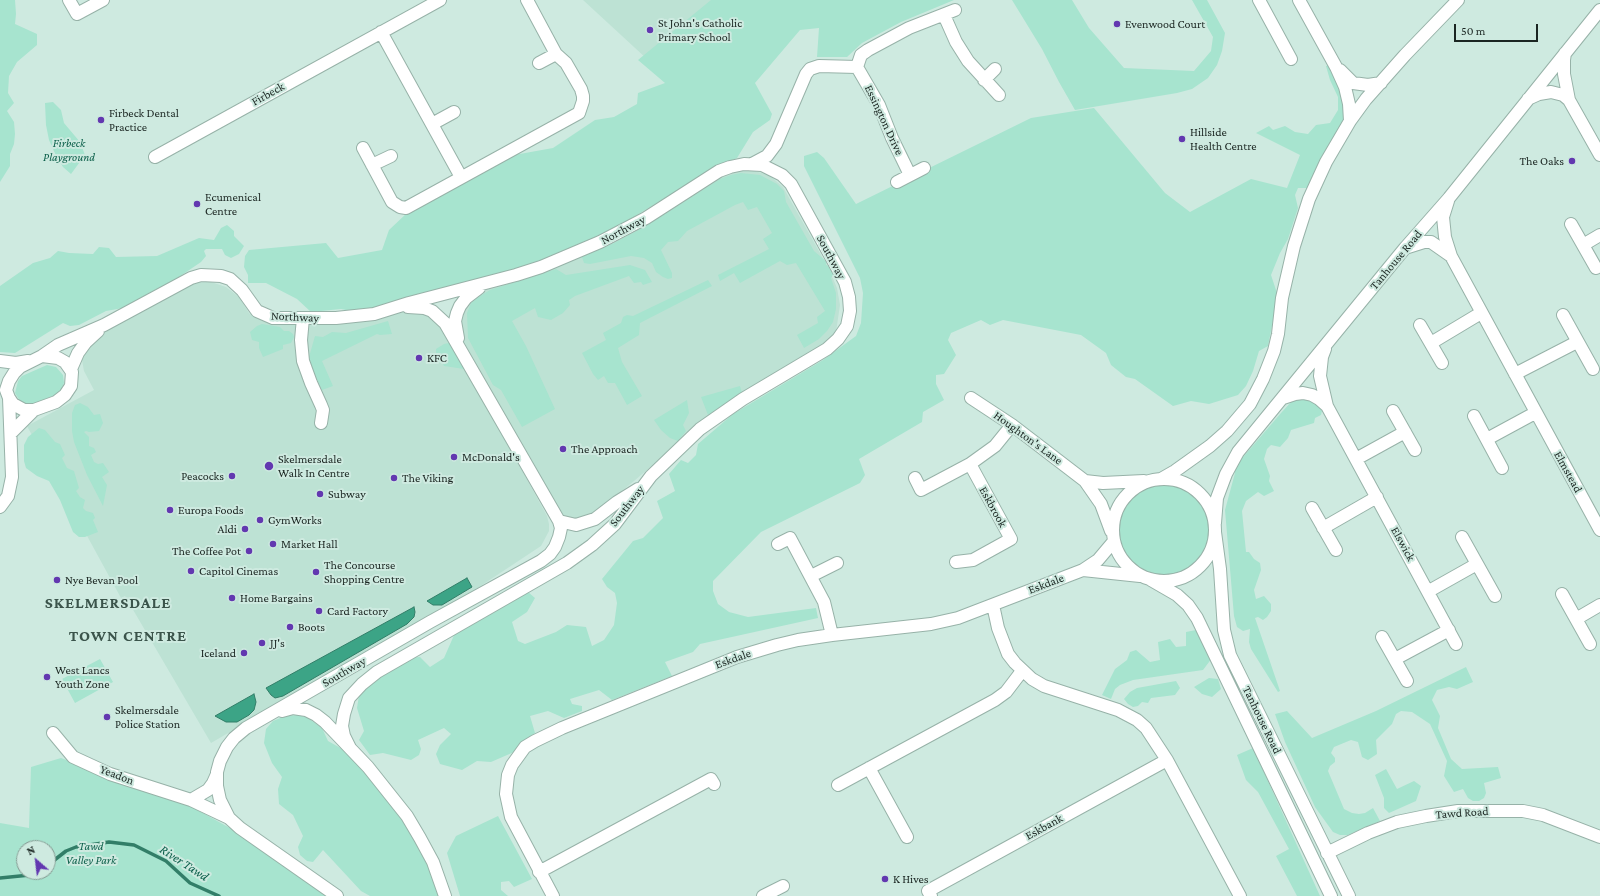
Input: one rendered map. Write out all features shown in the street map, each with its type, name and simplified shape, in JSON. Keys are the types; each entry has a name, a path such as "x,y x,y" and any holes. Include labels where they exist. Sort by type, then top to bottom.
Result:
{"street":[{"path":"69,0 77,14 103,0"},
{"name":"Firbeck","path":"155,157 440,0"},
{"path":"363,148 392,202 400,208 406,208 578,113 583,101 581,89 566,64 556,54 527,0"},
{"path":"1259,0 1291,59"},
{"path":"1299,0 1336,67 1345,87 1349,104 1350,121"},
{"path":"1085,481 1109,483 1156,480 1172,479 1192,487 1207,502 1215,527 1213,545 1208,557 1200,567 1189,575 1177,580 1164,582 1146,578 1126,565 1116,550 1113,538 1115,517 1122,500 1140,485 1156,480 1175,472 1210,446 1222,436 1242,414 1257,392 1274,351 1289,263 1299,225 1326,162 1350,121 1381,83 1458,0"},
{"name":"Tanhouse Road","path":"1349,896 1228,649 1224,630 1220,569 1215,527 1218,498 1226,474 1238,452 1405,248 1449,198 1526,100 1600,10"},
{"path":"752,164 767,156 776,144 808,71 813,67 857,66 861,55 868,50 902,32 949,13 962,52 984,80 999,95"},
{"path":"381,32 462,178"},
{"path":"1566,52 1564,60 1564,74 1569,100 1600,155"},
{"path":"540,63 556,54"},
{"name":"Essington Drive","path":"857,66 879,105 892,138 910,175"},
{"path":"1336,67 1353,82 1368,85 1381,83"},
{"path":"984,80 995,70"},
{"path":"1526,100 1539,94 1551,92 1563,95 1569,100"},
{"path":"432,124 454,112"},
{"path":"776,144 776,158 782,175"},
{"path":"372,166 390,156"},
{"name":"Northway","path":"36,359 58,345 104,325 191,278 201,275 211,274 221,276 237,285 254,307 264,315 273,318 356,316 395,308 486,283 541,267 600,242 646,218 718,171 730,167 752,164 762,165 782,175 791,184 815,228"},
{"path":"897,182 924,168"},
{"name":"Elmstead","path":"1449,198 1444,217 1445,237 1451,256 1535,413 1600,530"},
{"path":"1571,224 1596,268"},
{"name":"Southway","path":"350,748 344,736 342,726 344,714 350,698 362,684 376,672 567,563 592,545 615,524 651,476 700,429 743,399 827,349 838,339 847,326 850,311 849,297 845,282 815,228"},
{"path":"1583,245 1600,235"},
{"name":"Elmstead","path":"1405,248 1424,242 1431,242 1451,256"},
{"path":"462,350 456,331 457,313 466,298 486,283"},
{"name":"Northway","path":"395,308 414,307 432,311 446,323 559,521"},
{"path":"1431,343 1481,313"},
{"path":"1563,315 1592,369"},
{"path":"304,318 301,340 303,361 308,377 322,405 323,410 321,423"},
{"name":"Northway","path":"71,369 78,353 86,342 104,325"},
{"path":"1420,325 1442,363"},
{"path":"1515,374 1577,342"},
{"name":"Elswick","path":"1326,345 1322,356 1320,376 1327,406 1456,644"},
{"path":"0,361 16,363 36,359 58,358 71,369 72,372 73,378 68,392 56,402 34,410 24,410 13,404 5,390"},
{"path":"0,507 8,496 11,485 11,433 5,390 14,373 20,367 36,359"},
{"name":"Elswick","path":"1282,399 1294,394 1303,393 1315,397 1327,406"},
{"name":"Houghton's Lane","path":"971,398 1012,425 1085,481 1101,504 1113,538"},
{"path":"11,433 34,410"},
{"path":"1394,411 1415,450"},
{"path":"1487,439 1535,413"},
{"path":"1474,416 1502,468"},
{"path":"915,478 921,490 970,464 995,446 1012,425"},
{"path":"1356,459 1405,432"},
{"name":"Eskbrook","path":"956,562 973,560 1011,539 970,464"},
{"path":"559,521 576,525 595,519 617,502 642,486"},
{"path":"1323,528 1377,497"},
{"path":"1312,508 1336,550"},
{"name":"Southway","path":"337,896 240,828 229,818 220,800 217,786 217,772 220,761 227,747 234,738 246,728 430,622 541,561 550,554 555,547 561,528 559,521"},
{"path":"1462,537 1495,596"},
{"path":"778,544 790,538 824,602 832,635"},
{"name":"Eskdale","path":"553,896 511,817 506,794 508,775 512,765 522,752 535,740 737,657 777,645 798,640 930,624 958,618 1083,570 1098,560 1113,538"},
{"path":"811,576 837,563"},
{"path":"1428,591 1477,564"},
{"name":"Eskdale","path":"1083,570 1146,578"},
{"name":"Tanhouse Road","path":"1146,578 1177,595 1188,605 1197,618 1331,896"},
{"path":"1562,594 1590,644"},
{"path":"993,605 1003,642 1022,672 1044,686 1104,704 1118,710 1137,720 1146,728 1167,760 1240,896"},
{"path":"1576,619 1600,606"},
{"path":"1395,659 1449,630"},
{"path":"1382,637 1407,681"},
{"path":"838,785 995,700 1006,692 1022,672"},
{"name":"Southway","path":"275,712 293,708 306,710 325,722 368,767 407,816 433,862 445,896"},
{"name":"Yeadon","path":"53,734 73,757 110,774 191,800 229,818"},
{"name":"Eskbank","path":"930,896 928,891 1167,760"},
{"path":"870,768 906,836"},
{"path":"191,800 208,790 213,783 217,772"},
{"path":"540,872 711,779 714,784"},
{"name":"Tawd Road","path":"1327,853 1368,833 1397,822 1458,811 1523,811 1543,815 1600,837"},
{"path":"763,896 783,886"}],"shaded area":[{"name":"St John's Catholic Primary School","path":"583,0 723,0 647,59"},
{"path":"751,170 769,175 783,187 829,269 837,288 840,305 836,332 829,342 718,409 595,513 589,517 573,520 562,515 556,510 463,340 460,322 463,308 482,291 579,257 618,240 663,214 718,178 740,171"},
{"path":"211,282 226,287 239,297 249,313 254,317 271,324 324,324 375,319 410,310 433,316 447,333 547,516 549,524 549,531 541,546 479,587 211,743 125,596 121,598 27,426 94,390 84,371 82,360 83,353 95,337 185,287 194,283"},
{"path":"467,578 472,587 442,605 433,605 427,601"},
{"path":"414,607 414,617 407,624 283,696 275,698 266,688"},
{"path":"254,694 256,702 254,710 249,715 237,722 226,722 215,716"}],"green space":[{"path":"0,0 15,0 15,24 37,34 37,45 17,62 9,76 8,93 14,103 7,111 14,122 15,134 14,144 10,154 10,166 0,182"},
{"path":"711,0 954,0 901,22 862,43 847,57 817,57 819,28 800,30 755,83 772,114 770,120 753,132 737,158 711,170 632,218 583,244 548,259 491,277 373,308 351,311 341,309 311,312 297,299 266,283 248,283 248,275 244,267 245,256 249,250 326,243 338,258 382,250 389,230 407,213 514,155 553,148 595,120 614,117 637,104 638,93 665,83 638,60"},
{"path":"1012,0 1072,0 1089,28 1124,68 1194,71 1211,51 1213,37 1192,0 1207,0 1225,33 1222,51 1217,65 1208,78 1192,89 1177,93 1075,110 1042,49"},
{"path":"1338,61 1349,120 1308,188 1298,188 1295,195 1298,208 1288,239 1280,253 1271,275 1278,296 1268,346 1259,351 1253,371 1246,386 1238,395 1209,404 1191,401 1173,406 1135,379 1126,377 1111,365 1106,353 1081,335 1003,320 990,325 981,320 951,333 948,340 956,355 944,374 936,375 936,384 944,400 923,412 922,422 859,459 865,475 860,483 761,532 713,581 713,591 718,604 729,612 748,617 816,608 818,618 700,644 693,652 665,662 672,676 612,700 599,690 570,699 572,704 582,706 582,711 564,718 548,711 530,716 535,733 524,741 514,752 491,762 477,761 462,770 440,764 436,754 440,745 451,734 444,728 418,740 421,749 419,755 411,760 383,753 370,755 359,740 364,731 357,708 360,689 406,658 420,657 430,667 444,658 455,633 528,592 535,598 527,612 512,622 518,641 525,644 556,632 567,625 586,627 592,646 604,640 614,625 617,603 615,593 607,587 602,579 633,541 643,538 663,518 657,501 675,491 669,474 681,460 688,463 696,455 698,444 733,414 823,360 856,336 861,323 863,293 860,278 804,166 804,156 817,152 824,158 856,204 1031,118 1094,108 1165,193 1190,212 1251,179 1287,188 1300,155 1256,133 1269,126 1273,130 1285,126 1295,132 1308,134 1316,125 1330,123 1338,110 1338,97 1330,80 1326,66"},
{"name":"Firbeck Playground","path":"53,102 61,110 64,123 80,142 85,155 71,174 63,167 57,158 49,140 46,125 45,103"},
{"path":"741,173 760,175 777,184 784,191 786,202 814,251 827,262 826,265 833,267 834,273 831,278 836,293 836,309 833,322 819,339 804,348 797,335 818,323 817,317 825,311 796,263 787,265 780,261 740,283 734,273 720,281 718,275 769,249 763,239 772,233 757,207 748,210 743,202 735,205 687,231 678,241 668,242 661,250 672,273 672,278 668,279 656,272 652,263 644,258 631,256 590,264 584,263 582,257 614,243 646,226 720,179"},
{"path":"227,225 234,231 234,236 244,246 239,254 231,258 225,255 222,249 206,249 204,251 206,256 201,262 173,281 169,286 160,287 123,308 106,311 79,325 70,326 63,323 15,353 0,352 0,286 33,263 50,258 58,251 93,254 99,247 109,248 116,257 157,256 199,238 214,240 221,228"},
{"path":"630,265 645,270 652,282 643,285 641,282 634,283 629,276 575,296 569,300 570,305 563,313 551,320 538,317 535,308 512,321 526,346 555,409 522,427 501,390 493,385 468,338 467,313 471,303 490,290 556,269 566,275"},
{"path":"708,280 712,286 640,323 639,335 618,348 622,362 642,396 627,405 615,383 608,383 604,376 598,380 593,374 582,353 606,340 603,333 621,323 623,317 627,315 633,316"},
{"path":"388,321 392,334 377,334 322,361 333,386 322,390 313,371 309,357 315,336 323,337 332,332 346,333"},
{"path":"262,324 280,327 284,331 289,331 294,337 291,343 283,345 283,349 263,357 259,348 259,342 252,340 250,332"},
{"path":"453,342 467,366 464,369 444,366 441,356 436,353 436,349 444,344"},
{"path":"47,365 56,367 63,375 64,383 61,390 55,395 33,404 27,404 20,401 15,393 18,381 22,376"},
{"path":"740,386 742,393 708,415 701,397"},
{"path":"1308,398 1319,406 1322,411 1321,415 1315,418 1314,423 1291,430 1288,438 1280,447 1271,445 1267,449 1264,459 1270,476 1269,481 1274,491 1264,496 1258,492 1246,501 1242,511 1246,552 1249,552 1254,559 1260,563 1261,570 1254,590 1256,599 1264,596 1271,604 1271,611 1267,617 1263,620 1258,617 1255,618 1280,691 1278,692 1251,649 1249,642 1250,629 1243,631 1237,627 1234,616 1225,510 1235,473 1233,467 1238,459 1244,456 1292,401"},
{"path":"687,400 689,413 683,425 686,431 678,441 670,438 661,430 654,420"},
{"path":"80,403 88,407 94,415 100,414 103,423 99,431 84,432 89,437 89,446 94,448 96,452 91,455 94,462 98,464 103,463 109,472 102,477 107,485 103,506 87,475 74,442 72,431 72,413 75,405"},
{"path":"39,428 45,430 55,442 60,444 65,455 62,458 67,468 74,471 79,488 76,491 80,497 85,500 83,508 86,511 93,513 95,518 93,520 98,532 85,537 79,537 73,532 60,500 49,481 37,476 26,468 24,461 24,445 28,437"},
{"path":"1164,484 1182,487 1197,497 1207,512 1210,530 1207,548 1197,563 1182,573 1164,576 1146,573 1131,563 1121,548 1118,530 1121,512 1131,497 1146,487"},
{"path":"1196,630 1212,658 1203,670 1133,680 1120,685 1115,689 1111,699 1102,695 1115,669 1127,660 1130,652 1136,650 1150,662 1160,660 1158,642 1170,639 1176,647 1186,646 1186,632"},
{"path":"100,659 113,682 75,703 62,679"},
{"path":"1466,667 1473,682 1457,689 1449,687 1437,690 1432,700 1440,716 1438,728 1451,759 1462,769 1498,767 1501,778 1484,783 1486,793 1484,798 1479,801 1473,801 1468,798 1463,789 1454,792 1444,776 1447,761 1430,724 1412,712 1401,711 1396,714 1392,724 1376,740 1377,754 1368,760 1362,757 1358,742 1351,740 1334,747 1331,753 1335,758 1335,762 1330,766 1328,771 1344,809 1352,813 1359,814 1365,813 1373,808 1380,821 1348,835 1340,835 1333,832 1315,807 1285,742 1275,714 1287,711 1312,738 1376,711"},
{"path":"1209,678 1218,679 1221,689 1212,697 1202,694 1194,687"},
{"path":"1176,681 1180,688 1175,695 1151,698 1148,703 1142,702 1138,706 1133,707 1124,699 1130,692 1137,688"},
{"path":"298,715 308,718 322,728 328,741 344,750 364,766 396,808 426,858 440,896 370,896 361,891 323,850 313,862 307,861 300,855 298,847 303,836 293,815 279,804 278,789 282,777 272,763 264,743 266,729 273,721 285,716"},
{"path":"1253,748 1320,896 1297,896 1276,856 1289,849 1258,792 1246,780 1237,755"},
{"name":"Tawd Valley Park","path":"61,758 190,806 248,838 328,896 0,896 0,823 29,828 31,767"},
{"path":"1386,769 1397,789 1414,781 1421,786 1416,801 1389,813 1384,808 1384,798 1375,775"},
{"path":"498,816 532,879 514,887 509,881 501,882 501,890 508,896 460,896 447,853 456,836"}],"waterway":[{"name":"River Tawd","path":"56,859 66,851 76,847 109,842 134,845 166,861 190,883 219,896"},
{"name":"River Tawd","path":"0,878 16,876"}],"place":[{"name":"Evenwood Court","path":"1117,24"},
{"name":"St John's Catholic Primary School","path":"650,30"},
{"name":"Firbeck Dental Practice","path":"101,120"},
{"name":"Hillside Health Centre","path":"1182,139"},
{"name":"The Oaks","path":"1572,161"},
{"name":"Ecumenical Centre","path":"197,204"},
{"name":"KFC","path":"419,358"},
{"name":"The Approach","path":"563,449"},
{"name":"McDonald's","path":"454,457"},
{"name":"Skelmersdale Walk In Centre","path":"269,466"},
{"name":"Peacocks","path":"232,476"},
{"name":"The Viking","path":"394,478"},
{"name":"Subway","path":"320,494"},
{"name":"Europa Foods","path":"170,510"},
{"name":"GymWorks","path":"260,520"},
{"name":"Aldi","path":"245,529"},
{"name":"Market Hall","path":"273,544"},
{"name":"The Coffee Pot","path":"249,551"},
{"name":"Capitol Cinemas","path":"191,571"},
{"name":"The Concourse Shopping Centre","path":"316,572"},
{"name":"Nye Bevan Pool","path":"57,580"},
{"name":"Home Bargains","path":"232,598"},
{"name":"Card Factory","path":"319,611"},
{"name":"Boots","path":"290,627"},
{"name":"JJ's","path":"262,643"},
{"name":"Iceland","path":"244,653"},
{"name":"West Lancs Youth Zone","path":"47,677"},
{"name":"Skelmersdale Police Station","path":"107,717"},
{"name":"K Hives","path":"885,879"}],"district":[{"name":"SKELMERSDALE","path":"108,603"},
{"name":"TOWN CENTRE","path":"128,636"}]}
